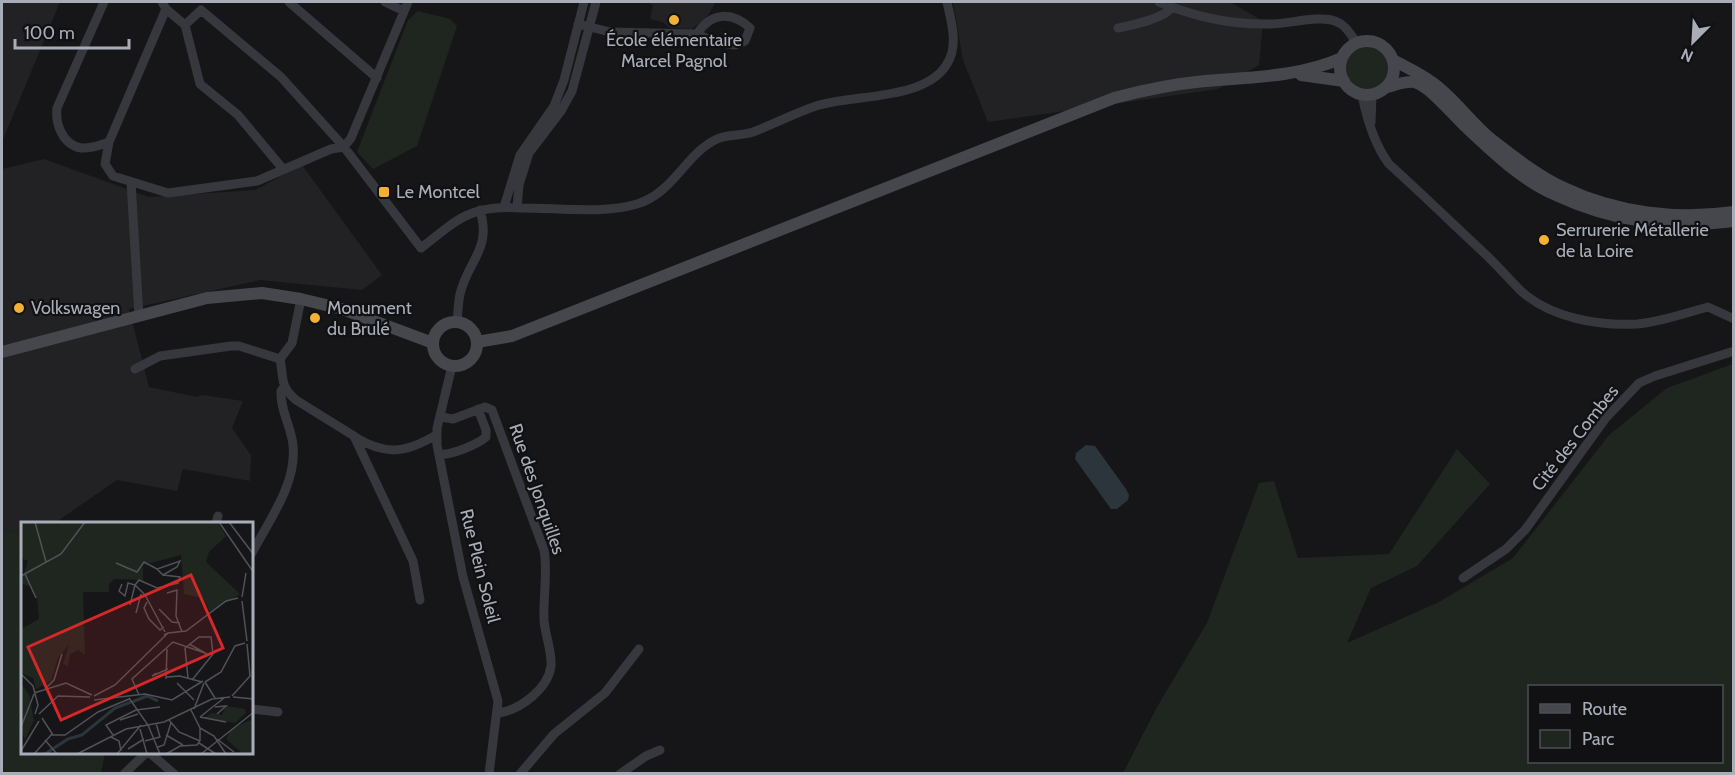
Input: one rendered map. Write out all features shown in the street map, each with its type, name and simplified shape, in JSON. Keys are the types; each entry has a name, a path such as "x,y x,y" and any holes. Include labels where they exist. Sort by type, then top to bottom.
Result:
{"main road":[{"path":"1734,212 1671,215 1629,210 1595,201 1563,188 1533,170 1490,138 1433,83 1393,60 1382,46 1374,42 1357,43 1348,49 1342,58 1340,66 1348,87 1367,95 1404,82 1414,82 1428,90 1518,172 1556,195 1629,220 1689,225 1734,221"},
{"path":"477,342 512,336 1113,98 1167,85 1291,74 1342,58"},
{"path":"1387,87 1395,69 1393,60"},
{"path":"1291,74 1344,81"},
{"path":"2,352 207,298 262,293 342,309 433,343"},
{"path":"457,322 470,328 477,342 476,352 471,360 462,365 452,366 440,360 433,343 438,330 447,324 457,322"}],"street":[{"path":"105,2 57,108 56,119 61,133 69,143 88,148 109,142"},
{"path":"289,2 377,78"},
{"path":"385,2 404,11"},
{"path":"283,169 238,115 200,84 185,26 164,5 109,142 105,164 113,176 168,192 257,181 331,149 344,147 351,138 408,2"},
{"path":"504,207 520,155 554,106 564,80 584,2"},
{"path":"517,208 519,185 529,153 561,111 572,91 596,2"},
{"path":"185,26 201,9 280,77 344,147 421,248 460,219 480,210 504,207 599,209 634,205 666,189 701,150 718,139 750,133 817,105 907,89 926,83 937,76 948,63 952,50 953,36 947,2"},
{"path":"1158,2 1203,18 1243,24 1333,20 1344,25 1357,43"},
{"path":"1118,28 1146,21 1168,12 1172,7"},
{"path":"578,24 610,32 697,34 715,42 735,45 745,41 750,28 741,20 730,16 710,20 697,34"},
{"path":"1367,95 1371,125 1379,150 1389,164 1489,257 1522,292 1538,303 1560,314 1583,320 1627,324 1651,322 1708,307 1734,319"},
{"path":"131,182 139,316"},
{"path":"457,322 460,293 482,247 485,227 480,210"},
{"path":"300,299 292,342 280,359 284,387 288,393 365,443 391,451 406,449 436,435"},
{"path":"135,369 160,356 231,346 239,346 280,359"},
{"name":"Cité des Combes","path":"1463,578 1506,549 1525,530 1605,419 1639,383 1654,376 1734,351"},
{"name":"Rue Plein Soleil","path":"452,366 436,435 463,577 498,700 489,774"},
{"path":"254,549 292,472 293,446 287,420 281,408 281,391 284,387"},
{"name":"Rue des Jonquilles","path":"478,409 485,407 492,410 544,550 547,567 544,620 550,657 549,672 544,682 525,702 507,712 498,713"},
{"path":"439,455 449,454 483,440 486,430 478,409 453,419 441,417"},
{"path":"354,436 413,561 420,600"},
{"path":"520,774 554,734 605,693 639,649"},
{"path":"254,709 278,711"},
{"path":"620,774 646,756 660,750"},
{"path":"124,774 147,754"},
{"path":"149,754 174,774"}],"shaded area":[{"path":"2,2 60,2 2,142"},
{"path":"650,2 716,2 705,20 691,29 671,28 662,22 650,19 653,5"},
{"path":"953,2 1230,2 1263,21 1259,65 1218,89 988,122 963,60"},
{"path":"44,159 149,197 255,190 302,165 382,275 362,290 260,280 129,309 149,387 197,397 202,395 243,401 232,428 251,455 250,481 183,469 177,491 117,480 58,522 21,522 21,535 2,528 2,169"},
{"path":"1086,445 1095,446 1129,495 1128,500 1117,509 1111,509 1075,459 1076,453"}],"green space":[{"path":"418,11 450,19 457,26 417,146 373,169 357,152 408,20"},
{"path":"1368,46 1384,53 1391,69 1384,85 1368,92 1352,85 1345,69 1352,53"},
{"path":"1733,364 1733,773 1123,773 1157,707 1207,623 1259,483 1274,481 1298,558 1389,554 1457,449 1490,484 1417,566 1371,588 1347,643 1439,602 1513,558 1609,435 1667,388"},
{"path":"2,528 21,535 21,754 105,754 101,773 2,773"}],"place":[{"name":"École élémentaire Marcel Pagnol","path":"674,20"},
{"name":"Le Montcel","path":"384,192"},
{"name":"Serrurerie Métallerie de la Loire","path":"1544,240"},
{"name":"Volkswagen","path":"19,308"},
{"name":"Monument du Brulé","path":"315,318"}]}
